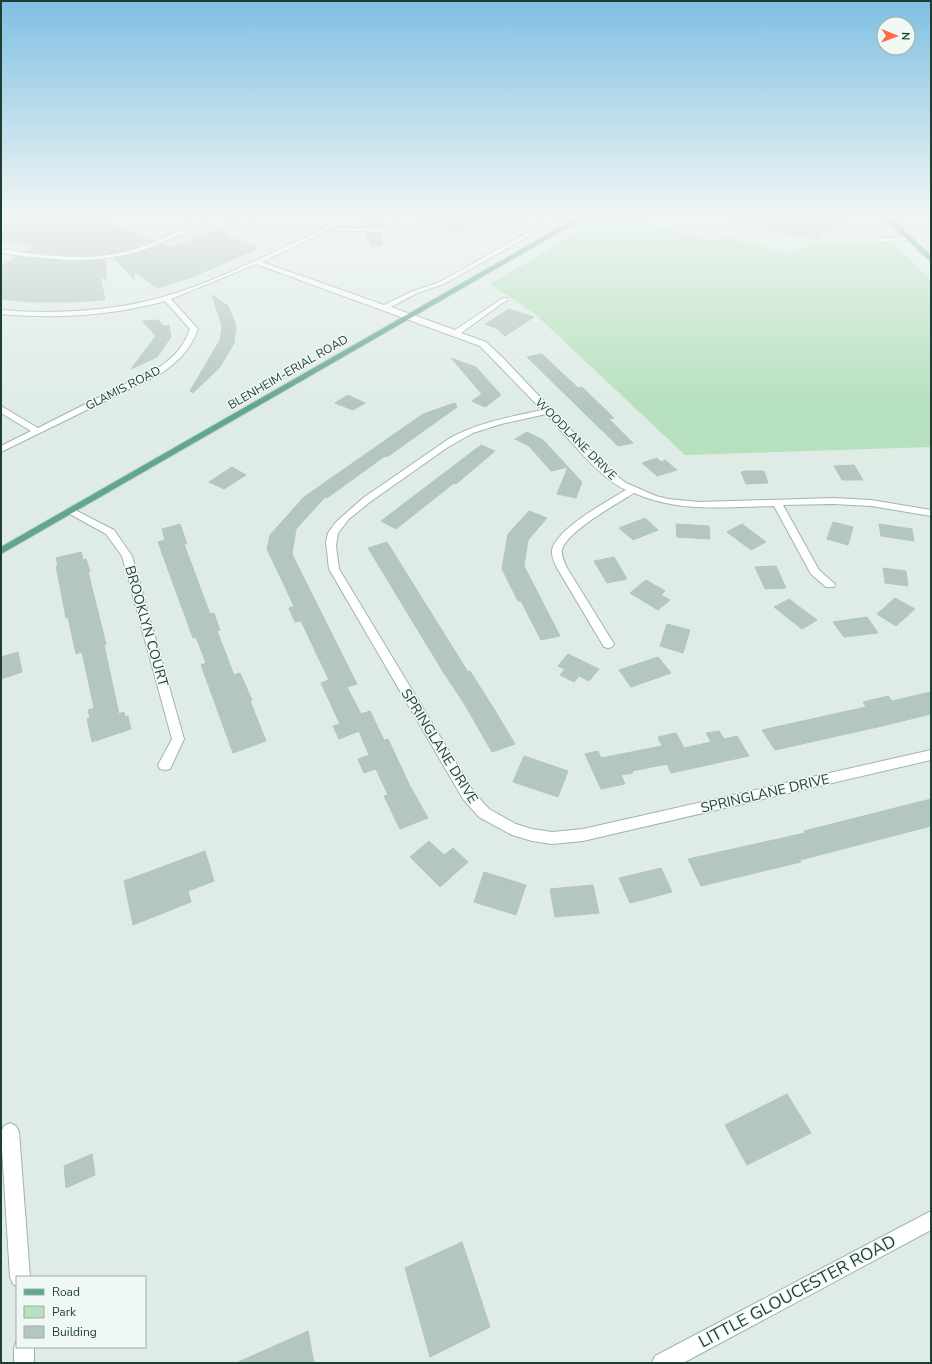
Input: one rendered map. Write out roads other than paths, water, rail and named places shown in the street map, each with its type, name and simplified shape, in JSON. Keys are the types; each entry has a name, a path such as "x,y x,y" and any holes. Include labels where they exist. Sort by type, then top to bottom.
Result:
{"main road":[{"name":"BLENHEIM-ERIAL ROAD","path":"1,551 475,278"}],"street":[{"path":"1,312 33,315 62,314 111,309 166,298 219,278"},
{"name":"WOODLANE DRIVE","path":"302,278 411,316 482,344 501,361 604,470 623,485 653,498 668,502 700,505 833,501 871,503 931,513"},
{"path":"386,307 414,292 442,283 452,278"},
{"name":"GLAMIS ROAD","path":"1,449 157,372 180,356 190,342 194,329 166,298"},
{"path":"456,333 505,299"},
{"path":"1,409 37,431"},
{"name":"SPRINGLANE DRIVE","path":"547,411 470,431 451,441 355,508 338,525 333,533 331,547 334,569 468,795 484,813 512,829 532,835 552,838 583,835 931,756"},
{"path":"608,644 562,568 557,557 557,550 559,544 566,535 585,520 633,490"},
{"path":"777,503 815,572 830,584"},
{"name":"BROOKLYN COURT","path":"70,511 110,532 128,556 178,739 165,765"},
{"path":"10,1132 20,1276"},
{"name":"LITTLE GLOUCESTER ROAD","path":"662,1363 931,1220"},
{"path":"24,1348 24,1363"}]}
